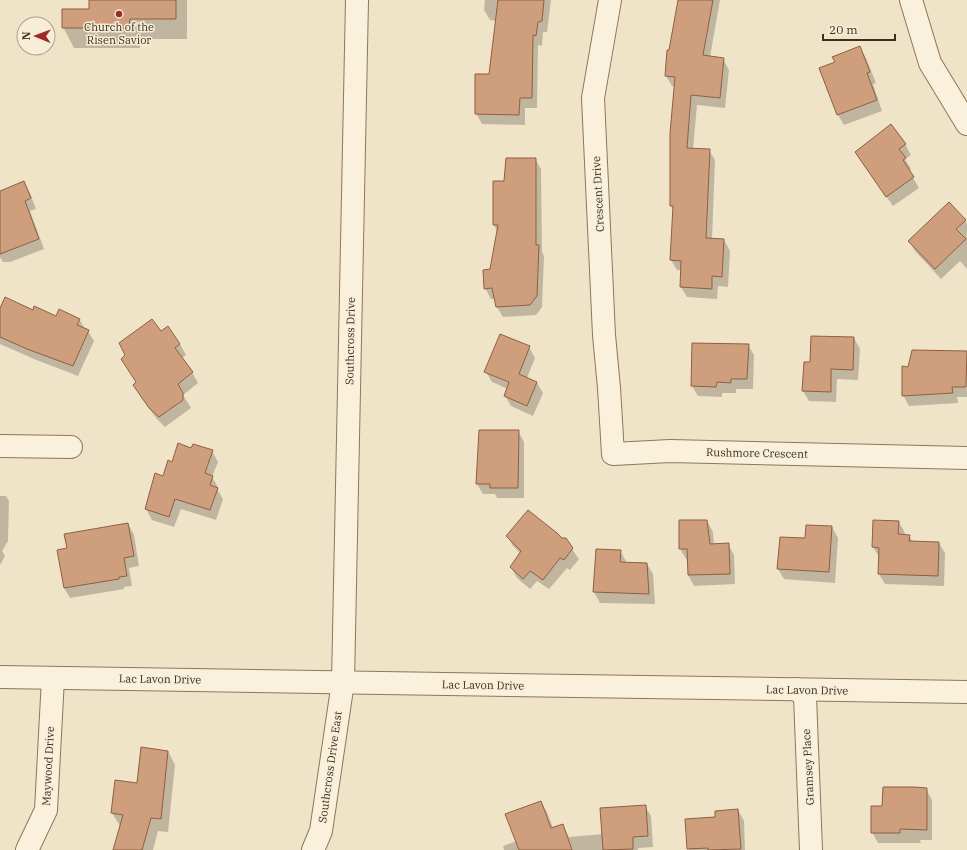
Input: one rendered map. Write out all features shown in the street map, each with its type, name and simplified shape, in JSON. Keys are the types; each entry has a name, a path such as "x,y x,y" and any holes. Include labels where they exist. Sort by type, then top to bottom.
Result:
{"street":[{"name":"Southcross Drive","path":"343,682 357,0"},
{"name":"Crescent Drive","path":"609,388 604,335 593,98 610,0"},
{"path":"911,0 930,63 967,124"},
{"name":"Rushmore Crescent","path":"609,388 613,454 670,451 967,458"},
{"path":"0,446 71,447"},
{"name":"Lac Lavon Drive","path":"0,677 967,692"},
{"name":"Maywood Drive","path":"27,850 46,810 53,678"},
{"name":"Southcross Drive East","path":"313,850 321,831 343,682"},
{"name":"Gramsey Place","path":"796,690 805,696 811,850"}],"building":[{"name":"Church of the Risen Savior","path":"89,0 176,0 176,19 130,19 129,28 62,28 62,9 89,9"},
{"path":"498,0 544,0 542,21 538,22 536,36 533,35 532,98 520,98 519,115 475,114 475,74 489,74"},
{"path":"678,0 713,0 703,55 724,58 720,98 691,95 687,148 710,149 706,238 724,239 722,277 712,276 712,289 680,287 681,261 670,260 673,206 670,206 670,133 675,77 665,76 667,50 669,50"},
{"path":"860,46 870,72 867,73 877,100 837,115 819,68 835,62 832,57"},
{"path":"891,124 906,144 899,149 906,158 903,160 914,177 886,197 855,152"},
{"path":"506,158 536,158 536,245 539,245 537,296 530,305 496,307 492,288 484,289 483,270 490,269 498,225 493,225 493,181 504,181"},
{"path":"24,181 31,198 25,201 39,239 0,254 0,191"},
{"path":"949,202 966,220 956,229 966,239 935,269 908,241"},
{"path":"5,297 33,310 34,306 56,316 59,309 80,319 77,325 89,330 73,366 0,337 0,308"},
{"path":"152,319 161,331 168,326 180,344 175,348 193,372 178,384 183,393 183,400 159,417 149,408 133,385 136,382 121,359 125,355 119,343"},
{"path":"500,334 530,346 519,374 537,382 527,406 504,396 509,382 484,372"},
{"path":"811,336 854,337 853,370 831,369 831,392 802,391 804,362 810,362"},
{"path":"692,343 749,344 747,379 731,379 731,383 717,382 716,387 691,386"},
{"path":"912,350 967,351 966,387 952,387 953,393 902,396 902,366 908,367"},
{"path":"479,430 519,430 518,488 490,488 490,484 476,484"},
{"path":"178,443 191,448 193,444 213,450 205,473 213,476 210,485 218,488 210,510 175,499 169,517 145,509 155,473 163,476 168,460 172,462"},
{"path":"528,510 562,538 566,538 573,548 564,560 560,558 543,580 530,571 523,579 510,567 521,551 506,536"},
{"path":"679,520 707,520 710,544 729,543 730,574 688,575 687,549 679,549"},
{"path":"873,520 899,521 898,534 910,535 909,541 939,542 938,576 878,574 879,548 872,547"},
{"path":"128,523 134,556 124,558 127,576 119,577 119,579 64,588 57,550 67,548 64,534"},
{"path":"806,525 832,526 829,572 777,569 780,537 805,538"},
{"path":"596,549 621,550 620,562 647,563 649,594 593,592"},
{"path":"141,747 168,751 161,819 151,818 142,850 113,850 123,815 111,813 115,780 137,783"},
{"path":"883,787 927,788 927,830 900,829 900,833 871,833 871,806 882,806"},
{"path":"541,801 551,828 563,824 572,850 519,850 505,814"},
{"path":"646,805 648,836 633,837 633,849 603,850 600,808"},
{"path":"738,809 741,849 687,849 685,819 715,817 715,811"}],"place":[{"name":"Church of the Risen Savior","path":"119,14"}]}
